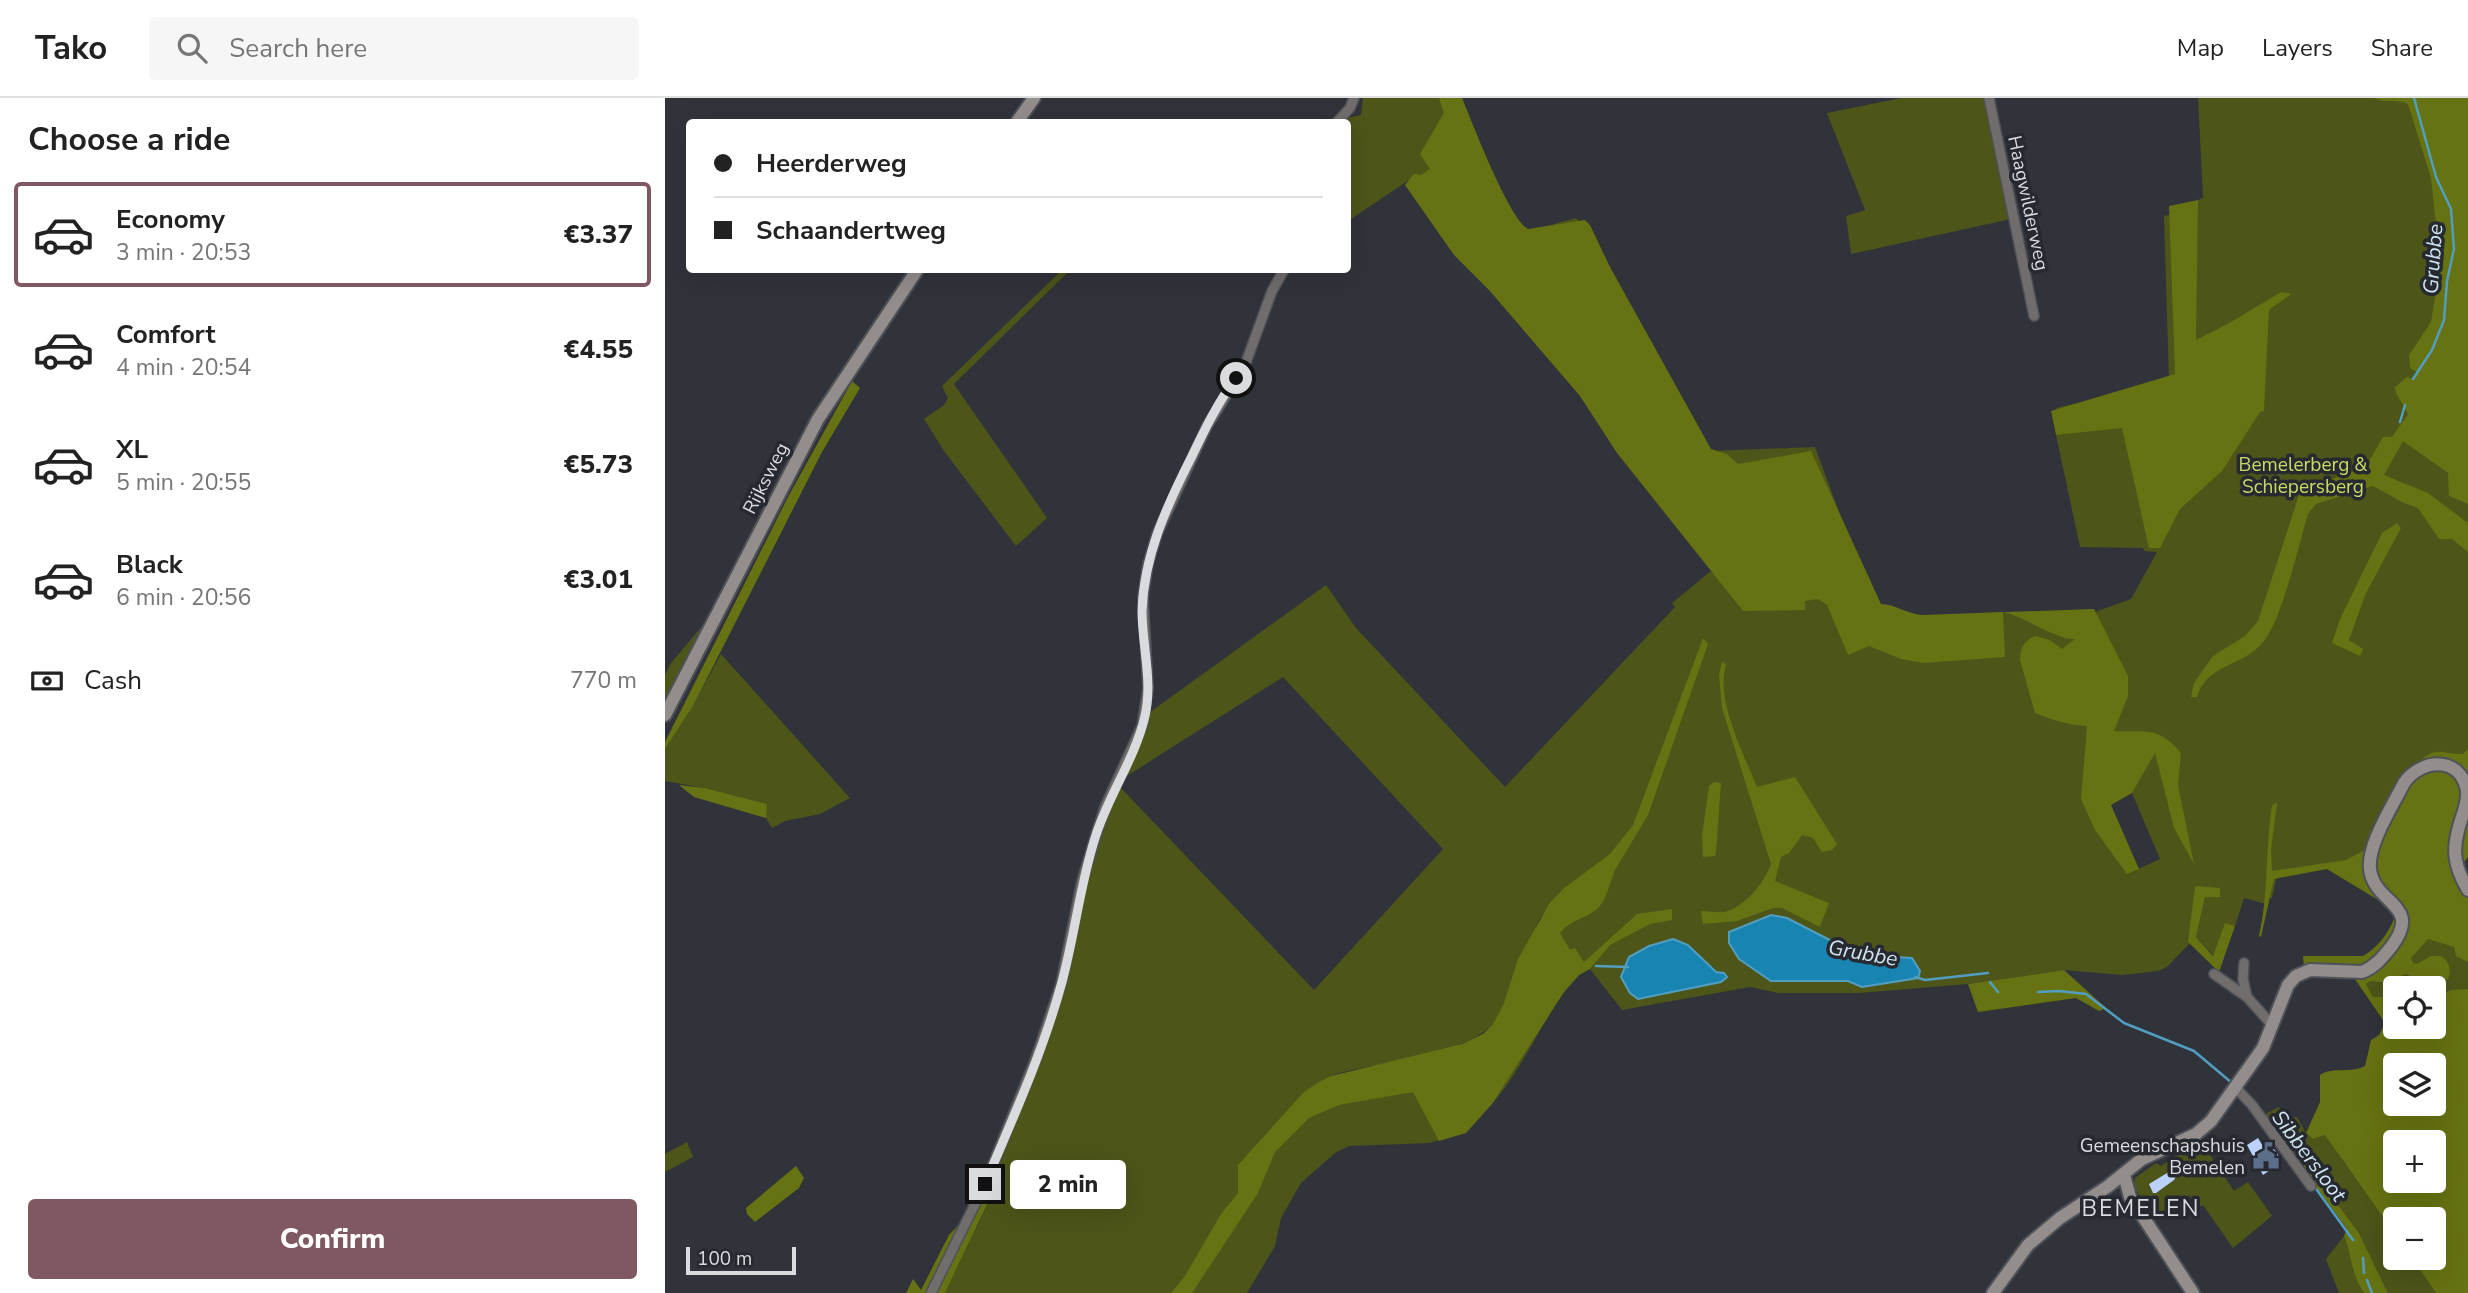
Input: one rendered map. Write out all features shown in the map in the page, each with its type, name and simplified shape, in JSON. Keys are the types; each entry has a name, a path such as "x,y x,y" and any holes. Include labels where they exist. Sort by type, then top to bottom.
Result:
{"street":[{"path":"1019,119 1034,98"},
{"path":"1340,119 1355,98"},
{"name":"Haagwilderweg","path":"1989,98 2034,316"},
{"name":"Rijksweg","path":"665,715 818,419 915,273"},
{"path":"931,1293 985,1184 1040,1048 1061,984 1082,881 1094,838 1109,799 1133,751 1145,714 1148,677 1142,609 1153,544 1169,503 1207,426 1245,365 1272,291 1282,273"},
{"path":"1993,1293 2038,1235 2067,1212 2108,1187 2142,1159 2202,1129 2259,1055 2293,978 2310,970 2357,972 2369,969 2397,938 2402,926 2402,915 2372,879 2370,855 2404,783 2424,765 2433,764 2448,768 2459,776 2465,786 2466,805 2453,849 2455,865 2468,890"},
{"path":"2244,963 2243,979 2247,997"},
{"path":"2214,974 2247,997 2273,1026"},
{"path":"2236,1088 2252,1105 2311,1186"},
{"path":"2124,1175 2130,1197 2193,1293"},
{"path":"2108,1187 2130,1197"}],"green space":[{"name":"Bemelerberg & Schiepersberg","path":"1363,98 1439,98 1514,235 1576,218 1710,451 1815,447 1873,604 1898,617 2003,612 2014,615 2094,609 2095,612 2131,599 2157,552 2144,551 2143,548 2080,547 2056,435 2062,434 2056,408 2169,382 2164,216 2197,209 2198,200 2203,198 2198,98 2468,98 2468,762 2454,849 2468,927 2468,1293 2446,1270 2446,1207 2385,1207 2336,1151 2383,1218 2383,1270 2420,1270 2436,1293 2388,1293 2359,1233 2306,1162 2292,1154 2263,1115 2279,1107 2287,1118 2297,1117 2306,1133 2313,1139 2325,1135 2335,1148 2368,1061 2383,1053 2383,1116 2446,1116 2446,1053 2384,1053 2411,1039 2446,1039 2446,976 2385,976 2407,932 2390,907 2327,869 2281,873 2276,879 2272,898 2267,898 2266,904 2244,898 2235,926 2225,924 2214,956 2196,937 2205,897 2195,886 2189,944 2167,967 2158,971 2122,975 2064,970 1968,984 1859,993 1778,993 1750,987 1622,1010 1590,969 1603,952 1565,991 1509,1081 1475,1120 1454,1134 1429,1143 1349,1146 1335,1153 1301,1183 1281,1218 1275,1246 1247,1293 945,1293 996,1187 994,1174 1044,1051 1061,999 1084,888 1107,813 1119,786 1314,990 1443,849 1283,677 1122,779 1136,751 1146,715 1326,585 1356,628 1505,787 1675,607 1672,603 1711,571 1714,574 1580,396 1409,180 1351,219 1351,119 1346,119 1361,115","holes":["2152,757 2132,793 2160,859 2138,869 2110,806","1646,794 1629,839 1535,928 1543,914 1563,892 1621,844 1632,827","1495,1022 1492,1029 1452,1054 1282,1122 1314,1089 1333,1075 1442,1050 1481,1034"]},
{"path":"1439,98 1462,98 1501,189 1511,208 1528,229 1585,220 1590,225 1610,267 1711,449 1727,454 1738,464 1811,451 1881,604 1922,615 2003,612 2005,657 1923,663 1901,659 1869,646 1848,655 1827,605 1818,599 1805,601 1805,610 1743,611 1617,453 1580,396 1489,290 1454,255 1405,185 1414,174 1421,175 1430,169 1420,154 1444,113"},
{"path":"1901,98 1985,98 2011,219 1851,254 1846,216 1865,210 1827,113"},
{"path":"2374,98 2468,98 2468,504 2449,496 2448,473 2403,441 2384,475 2428,493 2468,523 2468,552 2452,539 2439,539 2418,508 2373,486 2316,504 2308,514 2283,599 2264,641 2247,656 2217,671 2202,686 2197,697 2191,697 2194,683 2213,656 2245,636 2258,621 2299,495 2304,490 2362,468 2368,463 2383,437 2392,437 2408,414 2395,387 2407,377 2413,379 2417,372 2410,368 2409,355 2431,322 2443,250 2435,217 2431,178 2408,104"},
{"path":"2198,200 2196,340 2281,292 2291,294 2269,310 2264,411 2260,412 2222,471 2180,509 2160,548 2149,548 2122,428 2056,435 2051,411 2175,374 2169,206"},
{"path":"1059,273 1067,273 954,384 1047,518 1016,546 944,451 924,419 944,405 948,398 942,386"},
{"path":"852,381 860,388 822,452 693,706 665,749 665,742 788,497"},
{"path":"2397,523 2401,528 2366,593 2349,640 2363,649 2360,656 2332,643 2340,619 2382,533"},
{"path":"2094,609 2128,676 2128,696 2114,731 2158,734 2181,753 2178,785 2194,864 2174,828 2155,753 2132,793 2111,805 2139,869 2127,874 2095,830 2081,799 2087,726 2060,722 2035,713 2020,660 2023,645 2035,636 2050,640 2062,649 2075,639 2059,636 2004,612"},
{"path":"709,618 665,705 665,675 671,663"},
{"path":"1703,638 1708,644 1648,815 1615,870 1600,906 1560,933 1570,950 1575,948 1584,962 1637,914 1672,909 1672,920 1650,924 1610,945 1590,969 1579,975 1564,992 1492,1104 1466,1133 1439,1141 1413,1092 1339,1105 1309,1118 1275,1152 1258,1193 1192,1293 1171,1293 1185,1276 1221,1214 1238,1193 1238,1165 1304,1092 1331,1076 1462,1044 1483,1034 1493,1024 1503,1006 1518,959 1549,904 1563,889 1610,854 1633,825"},
{"path":"721,654 850,798 820,814 785,821 772,828 766,818 766,804 665,781 665,749 693,706"},
{"path":"1722,661 1726,665 1724,694 1728,710 1757,787 1795,777 1837,844 1832,850 1822,852 1813,838 1802,835 1789,853 1781,857 1775,881 1829,903 1820,927 1782,908 1773,908 1737,921 1703,924 1701,911 1732,910 1759,886 1771,864 1722,708 1719,675"},
{"path":"2468,749 2468,857 2459,869 2468,885 2468,962 2456,956 2454,947 2428,939 2411,958 2413,963 2417,964 2431,956 2441,956 2449,966 2448,979 2446,976 2405,974 2383,976 2383,983 2370,981 2366,984 2373,997 2383,997 2383,1020 2346,966 2304,966 2303,956 2363,956 2377,945 2389,930 2394,919 2390,907 2327,869 2274,879 2261,937 2259,936 2272,806 2277,802 2271,850 2272,871 2346,860 2367,849 2418,763 2424,757 2439,752 2463,754"},
{"path":"1714,782 1721,783 1716,853 1715,856 1703,857 1702,836 1709,786"},
{"path":"679,785 705,788 767,804 766,818 694,797"},
{"path":"2195,886 2220,888 2220,897 2205,897 2196,937 2213,956 2225,923 2235,926 2219,972 2188,942"},
{"path":"2064,970 2106,1008 2099,1011 2076,998 1978,1012 1968,984"},
{"name":"Bemelerberg & Schiepersberg","path":"2383,979 2383,997 2373,997 2366,984 2370,980 2381,983"},
{"path":"2468,989 2468,1293 2436,1293 2420,1270 2446,1270 2446,1207 2383,1207 2383,1218 2325,1135 2313,1139 2306,1133 2320,1102 2320,1075 2365,1066 2371,1040 2379,1035 2383,1027 2383,1039 2446,1039 2446,992"},
{"path":"2200,1140 2234,1191 2248,1182 2272,1216 2233,1248 2203,1205 2198,1208 2189,1195 2154,1218 2134,1187 2135,1178 2156,1163 2161,1166"},
{"path":"687,1142 693,1157 665,1172 665,1154"},
{"path":"2292,1154 2306,1162 2359,1233 2388,1293 2364,1293 2357,1280 2344,1236 2347,1229"},
{"path":"796,1166 804,1178 799,1188 755,1222 747,1214 746,1208"},
{"path":"994,1174 996,1186 945,1293 936,1293"},
{"path":"970,1213 930,1293 906,1293 913,1279 921,1290 949,1235"},
{"path":"2344,1236 2357,1280 2364,1293 2339,1293 2326,1259"}],"water":[{"path":"1771,915 1787,918 1859,955 1912,958 1920,971 1918,978 1862,987 1848,981 1771,981 1739,959 1729,943 1729,932"},
{"path":"1673,939 1688,945 1716,972 1724,973 1727,977 1721,982 1638,999 1630,993 1621,977 1629,957 1649,946"}],"building":[{"name":"Gemeenschapshuis Bemelen","path":"2258,1138 2267,1153 2274,1149 2280,1158 2270,1164 2273,1168 2263,1175 2247,1145"},
{"path":"2182,1164 2174,1180 2153,1193 2149,1184"}],"waterway":[{"name":"Grubbe","path":"2413,379 2432,350 2444,320 2447,281 2454,249 2451,209 2436,177 2414,98"},
{"name":"Grubbe","path":"2400,422 2405,405"},
{"name":"Grubbe","path":"1596,966 1628,967"},
{"name":"Grubbe","path":"1915,977 1925,980 1988,973"},
{"name":"Grubbe","path":"1990,982 1998,992"},
{"name":"Sibbersloot","path":"2038,992 2086,994 2124,1023 2194,1051 2232,1083"},
{"name":"Sibbersloot","path":"2314,1186 2353,1240"},
{"name":"Sibbersloot","path":"2363,1258 2364,1273"},
{"name":"Sibbersloot","path":"2367,1280 2372,1293"}],"place":[{"name":"Gemeenschapshuis Bemelen","path":"2266,1156"}],"district":[{"name":"BEMELEN","path":"2141,1208"}],"route":[{"path":"985,1184 1054,1009 1085,868 1098,828 1142,726 1148,689 1142,609 1153,544 1169,503 1196,448 1236,378"}]}
